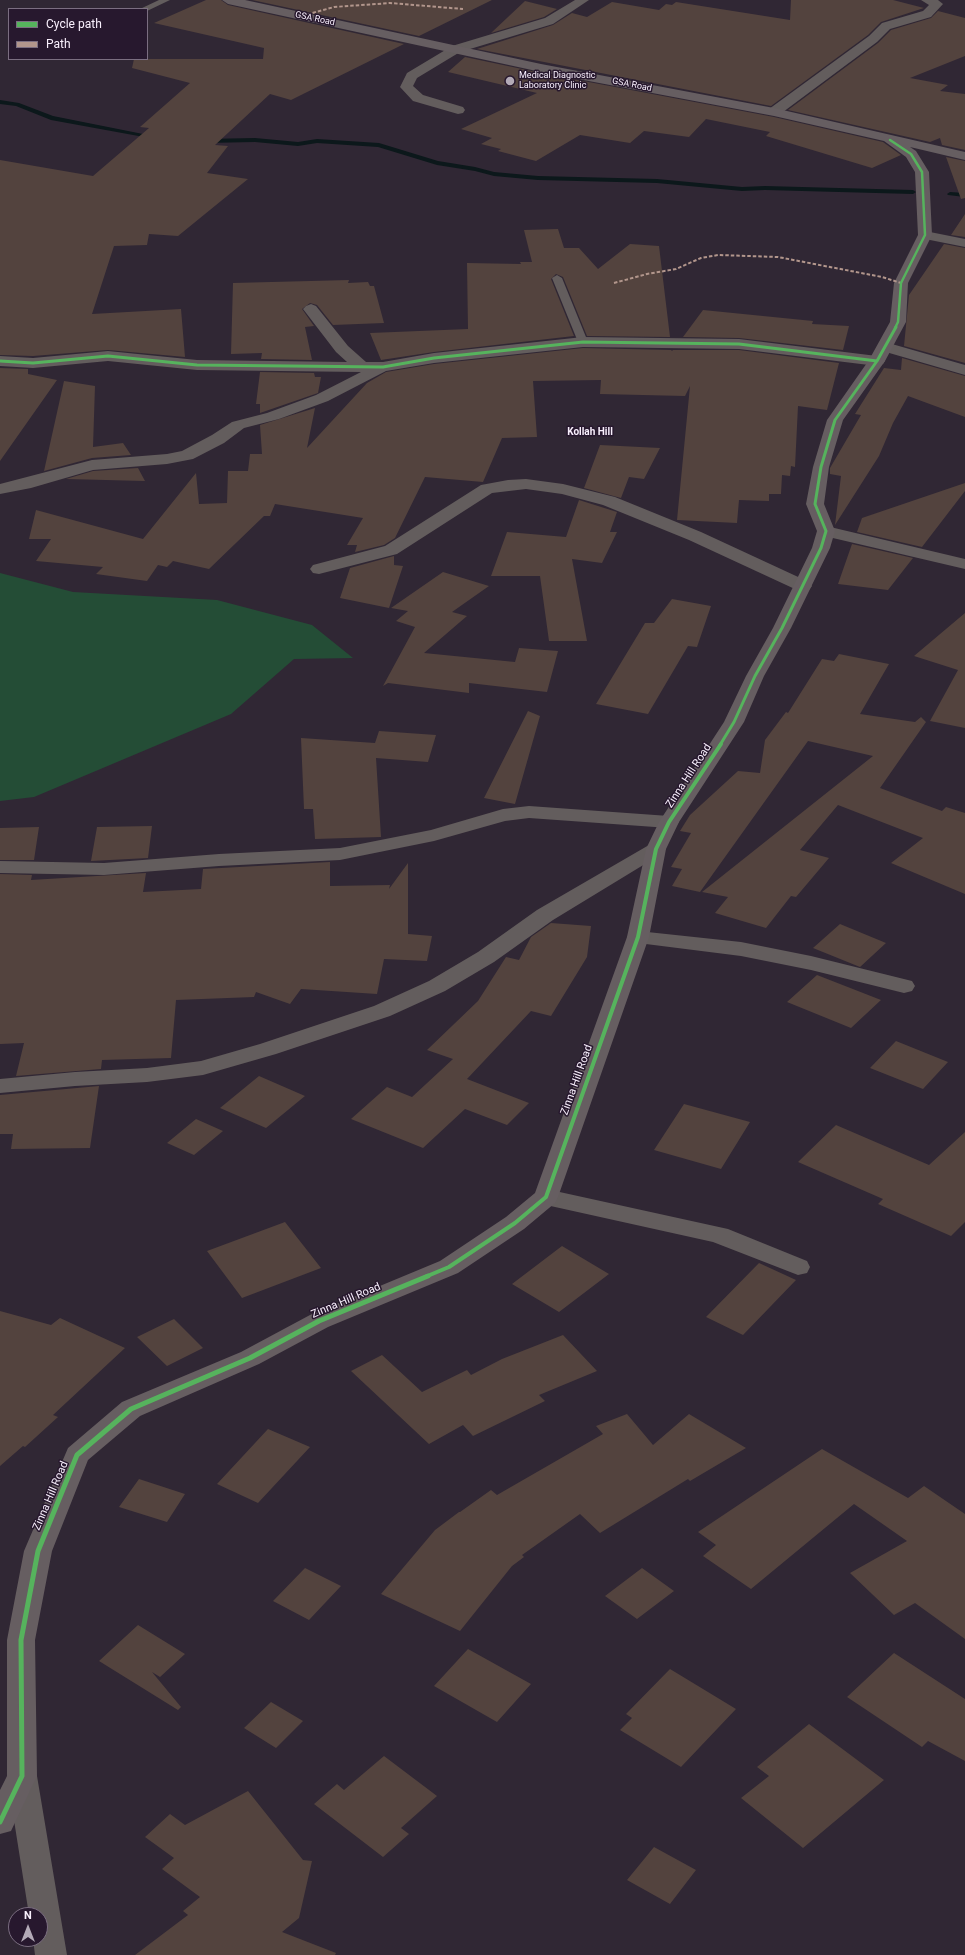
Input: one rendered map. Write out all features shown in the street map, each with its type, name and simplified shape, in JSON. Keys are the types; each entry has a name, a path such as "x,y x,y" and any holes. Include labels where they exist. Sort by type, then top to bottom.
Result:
{"street":[{"name":"GSA Road","path":"228,0 541,68 774,112 890,140 965,156"},
{"path":"458,110 418,98 406,87 412,76 456,49 549,21 583,0"},
{"path":"774,112 873,39 886,26 927,14 937,4 927,0"},
{"path":"890,140 911,154 922,172 924,235 902,283 898,322 881,354 835,420 820,466 815,504 826,532 965,564"},
{"path":"924,235 965,243"},
{"path":"311,309 342,350 361,366"},
{"path":"0,361 33,362 108,356 197,365 383,367 434,358 583,342 739,344 881,354 965,370"},
{"path":"0,489 26,484 92,465 167,459 187,454 218,439 238,425 273,416 322,398 383,367"},
{"path":"319,569 391,550 487,489 508,485 526,484 563,490 609,501 695,536 803,586"},
{"name":"Zinna Hill Road","path":"0,1822 22,1776 21,1640 38,1551 78,1455 131,1408 250,1358 319,1322 449,1267 515,1223 546,1197 638,937 656,849 669,822 707,766 734,722 755,676 803,586 821,548 826,532"},
{"path":"0,867 104,869 219,860 340,854 434,835 503,815 529,812 547,812 669,822"},
{"path":"0,1086 75,1079 147,1075 203,1068 268,1049 382,1011 437,986 486,958 545,915 656,849"},
{"path":"638,937 741,949 811,963 904,986"},
{"path":"546,1197 719,1234 798,1267"},
{"path":"22,1776 51,1955"}],"lane":[{"path":"146,8 166,0"},
{"path":"557,278 583,342"}],"green space":[{"path":"0,573 73,592 217,600 312,625 353,658 294,659 231,714 34,797 0,801"}],"building":[{"path":"206,0 221,0 228,5 404,44 291,100 270,94 215,145 228,146 207,173 248,179 178,236 149,234 147,245 114,246 92,314 181,309 185,357 108,350 33,356 0,355 0,160 93,176 149,128 140,127 190,83 132,68 134,60 263,59 264,48 154,23"},
{"path":"252,0 492,0 419,36"},
{"path":"791,0 893,0 924,8 881,22 868,35 771,106 477,49 553,25 572,13 587,17 612,2 659,10 666,4 672,5 676,2 790,20"},
{"path":"525,1 557,9 544,17 491,33"},
{"path":"938,11 965,18 965,56 910,78 948,85 940,91 965,94 965,150 942,145 940,138 930,142 788,110 878,43 891,30 931,18"},
{"path":"465,57 541,73 774,117 883,142 901,155 872,168 766,136 770,132 706,119 689,137 644,131 630,143 580,135 536,161 498,151 501,149 481,144 492,138 461,129 537,93 448,72"},
{"path":"946,157 965,161 965,198 961,199"},
{"path":"965,214 965,237 951,235"},
{"path":"558,229 564,248 579,248 598,269 630,244 659,246 670,337 587,336 563,277 556,274 551,279 574,336 434,352 381,360 370,333 468,329 467,263 521,264 520,262 532,262 524,230"},
{"path":"944,244 965,248 965,363 904,346 909,295"},
{"path":"349,280 348,283 368,282 370,286 374,286 384,323 333,325 317,305 310,303 302,309 314,326 305,327 312,360 261,359 262,353 231,354 233,283"},
{"path":"703,310 813,321 812,324 849,326 843,350 739,338 683,337"},
{"path":"583,348 672,351 739,350 839,363 827,410 798,406 795,467 791,466 790,476 782,475 781,494 769,494 769,501 739,500 737,523 677,520 690,386 685,396 600,394 601,380 533,381 537,437 502,438 483,482 425,477 395,538 384,545 355,552 357,545 347,545 363,518 275,504 270,516 264,516 209,569 173,561 167,567 158,565 147,581 96,574 103,567 36,561 51,539 29,539 36,510 143,539 196,473 199,504 227,503 228,471 248,471 250,454 262,454 260,425 315,408 307,448 367,383 386,372 434,364"},
{"path":"902,358 965,376 965,417 908,396 893,423 879,456 835,525 841,476 830,474 830,468 861,415 855,414 884,368 901,370"},
{"path":"0,368 28,369 28,374 57,380 0,461"},
{"path":"260,372 314,373 315,377 321,377 318,393 260,413 260,404 256,404"},
{"path":"64,381 95,386 93,447 123,443 131,455 92,458 44,471"},
{"path":"600,445 660,448 644,479 629,477 621,498 584,488"},
{"path":"138,468 145,481 66,479 93,471"},
{"path":"965,483 965,491 922,547 857,532 862,518"},
{"path":"579,500 617,512 610,532 617,532 602,563 572,559 587,641 549,641 540,576 491,576 507,532 566,537"},
{"path":"852,544 913,558 888,590 838,584"},
{"path":"394,556 394,565 403,566 389,608 340,598 350,568"},
{"path":"443,572 489,586 452,612 467,616 424,653 515,662 519,648 558,651 547,692 469,683 469,693 388,683 383,686 415,627 396,621 408,611 391,608"},
{"path":"672,599 711,606 697,647 688,646 648,714 596,704 645,623 654,623"},
{"path":"965,613 965,728 930,721 958,670 914,656"},
{"path":"839,654 889,664 860,714 915,722 921,717 926,722 880,788 942,811 946,807 965,813 965,894 891,863 923,838 838,805 800,850 829,858 796,897 791,896 766,928 715,913 728,897 702,892 873,756 808,741 700,892 672,886 682,869 671,867 691,833 680,831 690,815 738,771 760,773 765,740 786,712 788,713 822,659 834,661"},
{"path":"528,711 540,716 515,804 484,798"},
{"path":"379,731 436,735 428,762 376,758 381,837 315,839 313,809 304,809 301,738 375,743"},
{"path":"152,826 148,858 91,861 97,827"},
{"path":"39,827 34,860 0,860 0,828"},
{"path":"330,862 330,886 390,885 389,889 408,863 408,934 432,936 427,961 384,959 377,994 301,989 290,1004 256,992 254,997 176,1000 171,1058 102,1060 101,1069 16,1076 24,1043 0,1044 0,874 32,875 31,880 146,873 143,892 201,889 203,869"},
{"path":"551,923 591,926 587,957 551,1016 531,1011 467,1079 529,1103 507,1125 465,1109 423,1148 351,1119 387,1087 412,1097 453,1059 427,1050 478,1001 506,957 519,960 531,937"},
{"path":"840,924 886,943 860,967 813,948"},
{"path":"817,975 881,1000 851,1028 787,1002"},
{"path":"896,1041 948,1062 923,1089 870,1068"},
{"path":"259,1076 305,1096 266,1128 220,1108"},
{"path":"99,1086 90,1148 11,1149 13,1134 0,1134 0,1095"},
{"path":"684,1104 750,1122 721,1169 654,1150"},
{"path":"196,1119 223,1131 194,1155 167,1143"},
{"path":"836,1125 929,1165 965,1132 965,1222 951,1236 878,1204 883,1199 798,1162"},
{"path":"285,1222 321,1268 242,1298 207,1251"},
{"path":"562,1246 609,1274 559,1312 512,1284"},
{"path":"759,1263 796,1280 743,1335 706,1317"},
{"path":"0,1311 51,1325 60,1318 125,1348 53,1415 58,1417 25,1447 23,1446 0,1466"},
{"path":"174,1319 203,1348 167,1366 137,1337"},
{"path":"563,1335 597,1371 539,1395 545,1401 473,1436 463,1425 429,1444 351,1371 382,1355 422,1392 467,1370 471,1375 502,1359"},
{"path":"627,1414 653,1445 689,1414 746,1448 690,1481 688,1479 600,1533 580,1514 522,1555 524,1557 512,1566 460,1631 381,1594 435,1530 459,1512 491,1490 497,1495 603,1434 596,1426"},
{"path":"268,1429 310,1447 258,1503 217,1484"},
{"path":"822,1449 908,1498 924,1486 965,1514 965,1639 915,1603 894,1615 850,1573 907,1541 854,1504 751,1589 703,1556 716,1545 698,1532"},
{"path":"139,1479 185,1494 167,1522 119,1507"},
{"path":"305,1568 341,1586 309,1620 273,1601"},
{"path":"642,1568 674,1591 637,1619 605,1596"},
{"path":"138,1625 185,1654 160,1677 152,1672 181,1707 178,1710 99,1661"},
{"path":"468,1649 531,1684 497,1722 434,1686"},
{"path":"894,1653 965,1699 965,1761 928,1741 922,1747 847,1697"},
{"path":"670,1669 736,1709 681,1767 620,1730 632,1718 626,1714"},
{"path":"271,1702 303,1721 276,1748 244,1728"},
{"path":"809,1724 884,1780 803,1848 741,1798 769,1776 757,1767"},
{"path":"384,1756 437,1796 401,1828 409,1834 383,1857 314,1804 337,1784 344,1790"},
{"path":"248,1791 303,1860 312,1861 299,1918 282,1932 336,1953 335,1955 135,1955 188,1915 183,1911 200,1897 162,1869 174,1858 145,1837 170,1814 185,1825"},
{"path":"654,1847 696,1870 670,1904 627,1880"}],"waterway":[{"path":"0,102 17,104 51,118 155,137"},
{"path":"205,141 255,140 298,144 317,141 379,145 437,163 475,169 494,174 538,178 657,181 742,189 765,188 913,192"},
{"path":"950,194 965,195"}],"marked path":[{"path":"302,16 334,7 390,3 463,9"},
{"path":"614,283 647,274 676,269 701,258 718,255 778,257 882,277 901,283"}],"cycle path":[{"path":"0,1822 22,1776 21,1640 38,1551 77,1455 131,1409 250,1358 319,1321 449,1267 515,1223 546,1197 638,937 656,849 669,822 707,766 734,722 755,676 782,628 821,548 826,531 815,504 821,467 835,420 877,361 898,322 901,283 925,235 922,172 911,154 890,140"},
{"path":"0,361 33,363 72,358 108,356 197,365 383,367 434,358 583,342 739,344 877,361"}],"place":[{"name":"Medical Diagnostic Laboratory Clinic","path":"510,81"}],"district":[{"name":"Kollah Hill","path":"590,432"}]}
